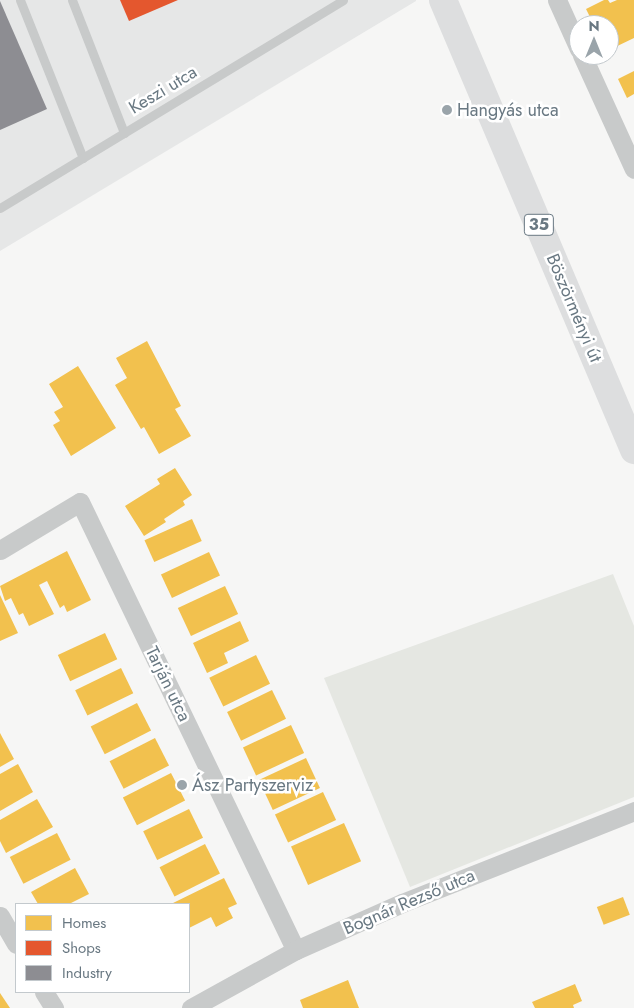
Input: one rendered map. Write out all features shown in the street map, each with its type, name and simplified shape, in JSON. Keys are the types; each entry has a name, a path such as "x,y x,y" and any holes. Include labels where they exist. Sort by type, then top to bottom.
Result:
{"main road":[{"name":"Böszörményi út","path":"444,0 634,450"}],"street":[{"path":"557,0 569,27"},
{"path":"587,65 634,169"},
{"name":"Tarján utca","path":"0,550 80,502 296,950"},
{"name":"Bognár Rezső utca","path":"191,1008 296,950 402,903 634,811"},
{"path":"0,916 15,942"},
{"path":"45,993 54,1008"}],"lane":[{"path":"20,0 83,158"},
{"path":"72,0 124,133"},
{"name":"Keszi utca","path":"0,208 343,0"}],"shaded area":[{"path":"0,0 416,0 416,1 0,251"},
{"path":"613,574 634,626 634,797 410,887 324,678"}],"building: Homes":[{"path":"604,0 608,0 610,3 617,0 634,0 634,38 619,45 619,15 589,15 586,9"},
{"path":"634,71 634,94 627,98 618,79"},
{"path":"147,341 181,406 175,409 191,436 159,454 144,427 141,429 115,385 127,378 116,358"},
{"path":"78,366 116,428 71,456 53,425 60,421 54,412 63,407 49,384"},
{"path":"175,468 192,495 183,501 185,505 164,519 166,522 144,536 125,506 160,484 157,479"},
{"path":"192,519 202,541 154,562 144,540"},
{"path":"67,551 91,600 67,612 64,605 60,608 47,581 39,585 54,614 29,626 23,613 19,615 11,598 5,601 0,586"},
{"path":"209,552 220,576 172,598 161,574"},
{"path":"225,586 238,614 191,636 178,608"},
{"path":"0,595 18,633 0,641"},
{"path":"240,621 249,641 224,653 228,663 207,673 193,643"},
{"path":"105,633 117,659 70,681 58,655"},
{"path":"256,655 270,684 223,707 209,678"},
{"path":"121,668 133,693 87,716 75,690"},
{"path":"272,690 286,719 241,741 227,712"},
{"path":"137,703 151,731 105,754 91,727"},
{"path":"291,725 304,753 256,775 243,747"},
{"path":"0,733 14,759 0,767"},
{"path":"155,738 169,766 124,789 110,761"},
{"path":"306,758 320,788 273,810 259,780"},
{"path":"18,764 33,792 0,811 0,774"},
{"path":"171,773 185,801 137,825 123,798"},
{"path":"323,792 336,820 288,842 275,814"},
{"path":"37,799 53,827 6,853 0,841 0,820"},
{"path":"189,809 203,838 157,860 143,831"},
{"path":"344,823 361,861 308,885 291,847"},
{"path":"57,833 71,860 23,884 10,857"},
{"path":"205,844 220,873 175,897 160,867"},
{"path":"75,868 89,894 71,903 37,903 31,892"},
{"path":"224,878 237,904 228,908 233,918 216,927 211,917 190,928 190,903 173,903"},
{"path":"623,897 630,915 604,925 597,907"},
{"path":"348,980 359,1008 303,1008 300,1000"},
{"path":"575,984 582,1001 573,1005 574,1008 535,1008 532,1002"},
{"path":"0,993 10,1008 0,1008"}],"building: Shops":[{"path":"120,0 178,0 129,21"}],"building: Industry":[{"path":"0,1 47,109 0,130"}],"place":[{"name":"Hangyás utca","path":"447,110"},
{"name":"Ász Partyszerviz","path":"182,785"}]}
